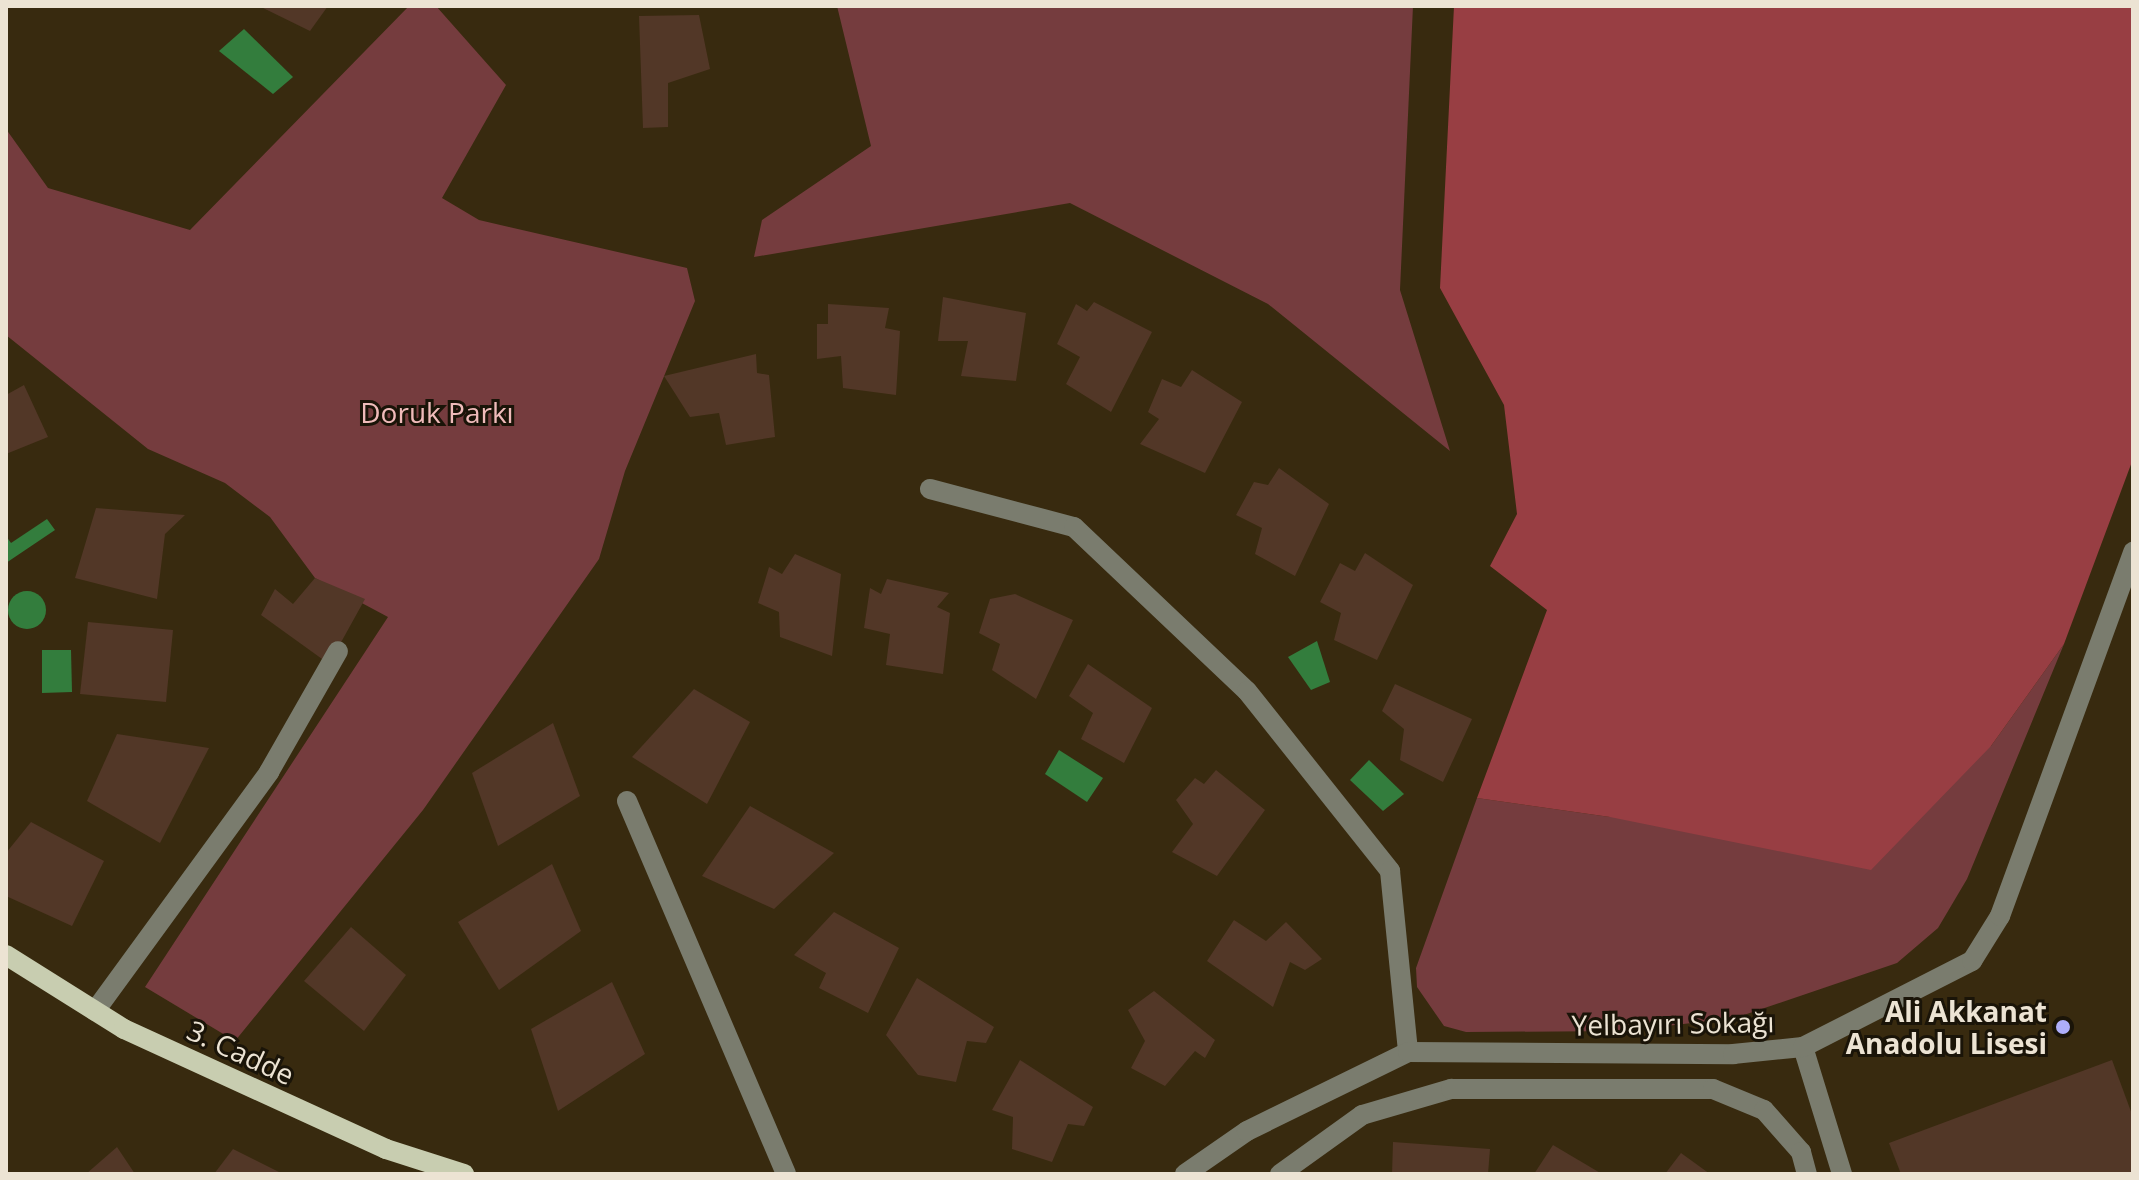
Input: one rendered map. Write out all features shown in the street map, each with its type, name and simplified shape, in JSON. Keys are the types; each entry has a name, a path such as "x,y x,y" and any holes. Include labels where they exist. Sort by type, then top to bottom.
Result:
{"main road":[{"name":"3. Cadde","path":"6,955 95,1011 386,1149 464,1174"}],"street":[{"path":"930,489 1074,527 1247,691 1390,871 1408,1052"},
{"name":"Yelbayırı Sokağı","path":"1185,1174 1247,1131 1408,1052 1733,1054 1803,1047 1972,961 2000,916 2133,552"},
{"path":"95,1011 269,772 338,651"},
{"path":"627,801 786,1174"},
{"path":"1803,1047 1842,1174"},
{"path":"1280,1174 1362,1115 1451,1089 1713,1089 1764,1110 1801,1152 1807,1174"}],"green space":[{"name":"Doruk Parkı","path":"409,6 436,6 506,85 442,198 479,220 687,268 695,301 625,471 599,559 423,810 235,1041 145,987 388,617 315,578 270,517 225,483 148,449 6,335 6,129 48,188 190,230"},
{"path":"837,6 1413,6 1400,290 1450,451 1268,304 1070,203 754,257 762,220 871,146"},
{"path":"2064,644 1967,879 1938,928 1897,963 1735,1018 1623,1031 1466,1032 1444,1026 1417,987 1416,968 1477,798 1610,817 1991,746"}],"shaded area":[{"path":"1454,6 2133,6 2133,459 2064,644 1991,746 1871,870 1610,817 1477,798 1547,610 1490,566 1517,514 1504,405 1440,288"},
{"path":"244,29 293,77 273,94 219,51"},
{"path":"47,519 55,530 6,563 6,536 11,543"},
{"path":"27,591 41,596 46,610 41,624 27,629 13,624 8,610 13,596"},
{"path":"1317,641 1330,682 1311,690 1288,657"},
{"path":"42,650 71,650 72,692 42,693"},
{"path":"1059,750 1103,778 1087,802 1045,774"},
{"path":"1369,760 1404,794 1383,811 1350,780"}],"building":[{"path":"259,6 328,6 310,31"},
{"path":"699,15 710,69 668,83 668,127 643,128 639,16"},
{"path":"943,297 1026,313 1016,381 961,376 968,341 938,341"},
{"path":"1094,302 1152,332 1111,412 1066,384 1080,357 1057,344 1076,304 1087,311"},
{"path":"828,304 889,308 885,328 900,331 896,395 843,388 841,356 817,359 817,324 828,324"},
{"path":"756,354 757,373 769,375 775,437 726,445 719,413 690,417 664,376"},
{"path":"1192,370 1242,402 1205,473 1140,444 1159,419 1148,412 1162,379 1181,387"},
{"path":"24,385 48,437 6,454 6,395"},
{"path":"1279,468 1329,504 1295,576 1255,554 1262,528 1236,515 1254,482 1268,485"},
{"path":"96,508 185,515 165,534 157,599 75,578"},
{"path":"1365,553 1413,585 1377,660 1334,640 1341,613 1320,602 1340,563 1355,571"},
{"path":"795,554 841,574 832,656 780,637 779,612 758,603 769,567 782,574"},
{"path":"315,578 365,599 329,664 261,615 275,589 293,604"},
{"path":"887,579 949,593 937,607 950,613 943,674 886,665 890,634 864,628 870,588 881,594"},
{"path":"1015,594 1073,620 1036,699 992,670 1000,644 979,633 990,599"},
{"path":"88,622 173,630 166,702 80,694"},
{"path":"1088,664 1152,708 1124,763 1081,739 1093,713 1069,696"},
{"path":"1395,684 1472,719 1443,782 1400,760 1404,729 1382,711"},
{"path":"694,689 750,722 707,804 632,757"},
{"path":"553,723 580,796 498,846 472,773"},
{"path":"117,734 209,748 160,843 87,801"},
{"path":"1216,770 1265,810 1217,876 1172,852 1193,824 1176,800 1195,778 1204,784"},
{"path":"750,806 834,853 774,909 702,876"},
{"path":"31,822 104,861 72,926 6,896 6,853"},
{"path":"552,864 581,931 499,990 458,922"},
{"path":"834,912 899,948 868,1013 819,988 826,973 794,955"},
{"path":"1234,920 1266,941 1286,922 1322,959 1305,970 1290,962 1273,1007 1207,961"},
{"path":"351,927 406,975 364,1031 304,981"},
{"path":"917,978 994,1027 986,1043 967,1041 956,1082 918,1075 886,1035"},
{"path":"612,982 645,1054 558,1111 531,1029"},
{"path":"1154,991 1215,1040 1205,1058 1195,1051 1165,1086 1131,1068 1145,1041 1128,1010"},
{"path":"1020,1060 1093,1107 1084,1126 1068,1124 1052,1162 1012,1149 1013,1117 992,1110"},
{"path":"2112,1060 2133,1117 2133,1174 1901,1174 1889,1143"},
{"path":"1393,1142 1490,1149 1488,1174 1392,1174"},
{"path":"1553,1145 1602,1174 1534,1174"},
{"path":"117,1147 135,1174 86,1174"},
{"path":"233,1149 283,1174 214,1174"},
{"path":"1681,1153 1710,1174 1665,1174"}],"place":[{"name":"Ali Akkanat Anadolu Lisesi","path":"2063,1027"}]}
